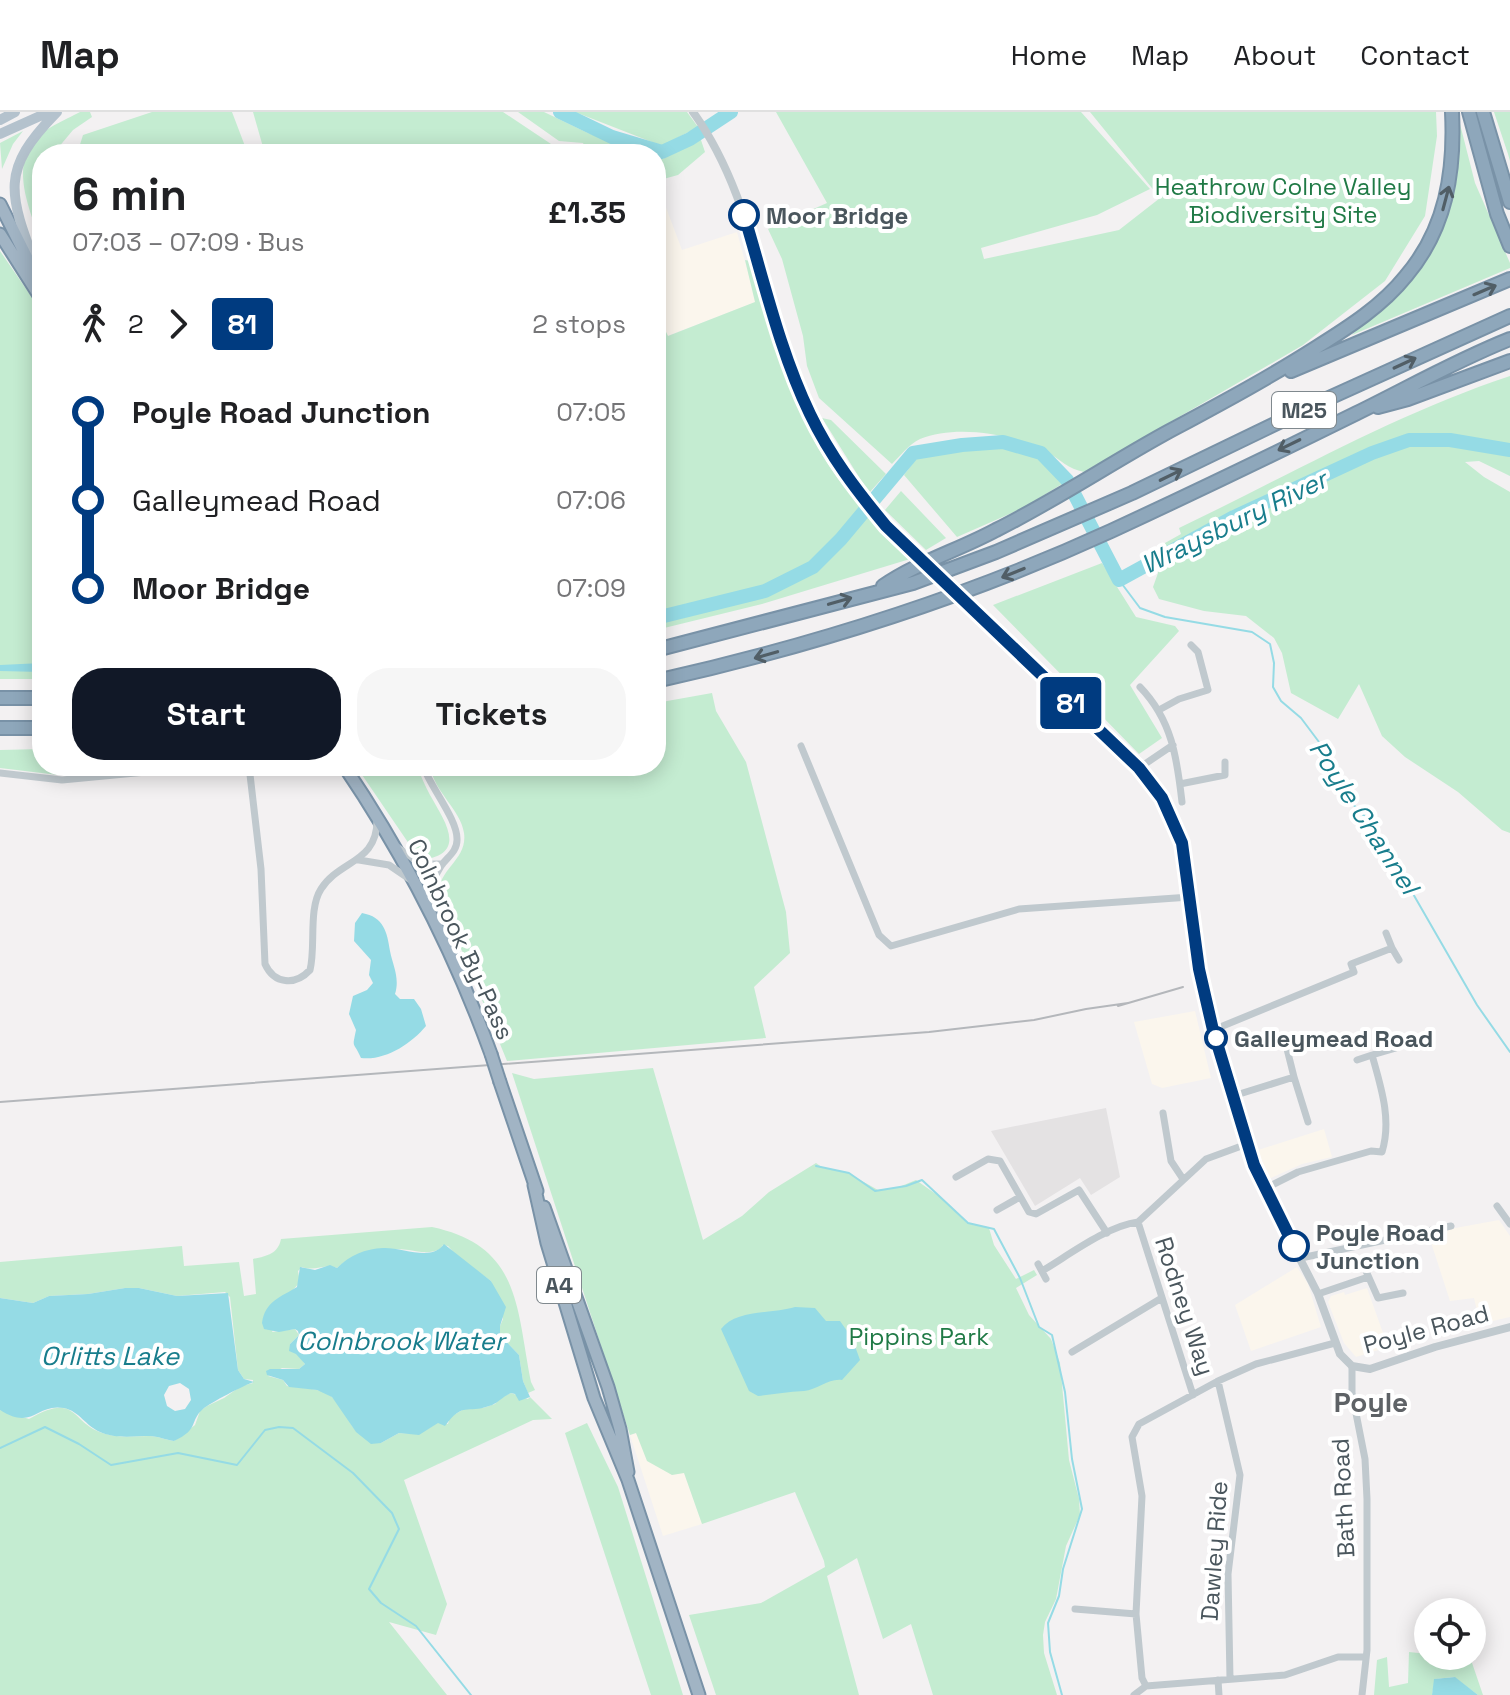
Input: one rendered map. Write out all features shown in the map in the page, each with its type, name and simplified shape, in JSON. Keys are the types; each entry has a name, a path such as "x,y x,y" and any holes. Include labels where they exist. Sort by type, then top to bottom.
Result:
{"highway":[{"name":"M25","path":"877,590 906,570 989,534 1258,385 1373,308 1407,275 1430,241 1445,204 1454,157 1452,112"},
{"path":"1469,112 1489,188 1510,246"},
{"path":"1483,112 1510,202"},
{"path":"0,204 32,268"},
{"path":"0,234 32,284"},
{"name":"M25","path":"1258,385 1510,279"},
{"name":"M25","path":"666,647 913,583 996,552 1100,507 1510,316"},
{"name":"M25","path":"666,679 759,657 920,608 1085,543 1359,412 1402,388 1510,339"},
{"name":"M25","path":"1359,412 1408,399 1510,361"},
{"path":"0,698 32,698"},
{"path":"0,728 32,728"},
{"name":"Colnbrook By-Pass","path":"351,776 376,813 431,914 491,1054 534,1185 557,1239 608,1387 622,1440 628,1480 699,1695"}],"main road":[{"path":"0,120 15,112"},
{"path":"0,134 49,112"},
{"path":"32,255 10,197 8,172 21,142 57,112"}],"street":[{"path":"693,112 709,137 743,212 795,378 809,413 838,465 886,526 1139,768 1162,798 1182,843 1199,969 1213,1030 1247,1144 1264,1189 1318,1294 1340,1354 1352,1366"},
{"path":"1159,710 1208,689 1198,652 1191,645"},
{"path":"1140,687 1159,710 1170,733 1182,802"},
{"path":"1139,768 1173,745"},
{"path":"801,746 879,935 891,946 1019,909 1190,897"},
{"path":"1180,784 1225,775 1225,762"},
{"path":"0,773 62,780 104,776"},
{"path":"250,776 261,869 265,964 271,975 293,981 310,970 318,894 338,870 359,860 374,839 376,813"},
{"path":"427,776 456,826 457,844 442,864 431,888 431,914"},
{"path":"394,845 417,862 442,864"},
{"path":"359,860 389,865 415,884"},
{"path":"1386,933 1399,960"},
{"path":"1213,1030 1352,977 1351,964 1392,948"},
{"path":"1285,1041 1308,1122"},
{"path":"1357,1060 1396,1048"},
{"path":"1264,1189 1298,1172 1371,1151 1382,1152 1388,1134 1383,1093 1372,1055"},
{"path":"1233,1096 1294,1077"},
{"path":"1163,1113 1171,1161 1183,1179"},
{"name":"Rodney Way","path":"1193,1395 1138,1222 1206,1159 1247,1144"},
{"path":"956,1177 993,1158 1000,1161 1029,1212 1036,1214 1079,1190 1107,1233"},
{"path":"997,1210 1020,1197"},
{"path":"1497,1206 1510,1224"},
{"path":"1042,1271 1107,1233 1127,1223 1138,1222"},
{"path":"1301,1258 1451,1226"},
{"path":"1318,1294 1367,1274 1378,1298 1403,1293"},
{"path":"1072,1352 1160,1299"},
{"name":"Poyle Road","path":"1352,1366 1370,1369 1510,1327"},
{"path":"1146,1686 1142,1678 1136,1614 1142,1496 1132,1437 1139,1424 1256,1364 1335,1343"},
{"name":"Bath Road","path":"1352,1366 1352,1393 1365,1459 1366,1657 1362,1695"},
{"name":"Dawley Ride","path":"1218,1381 1240,1475 1228,1574 1230,1679"},
{"path":"1075,1609 1136,1614"},
{"path":"1134,1695 1146,1686 1285,1675 1338,1657 1366,1657"},
{"path":"1218,1680 1219,1695"}],"shaded area":[{"path":"666,208 682,250 737,232 756,302 667,336"},
{"path":"1195,1011 1211,1078 1162,1088 1152,1084 1134,1022"},
{"path":"1106,1108 1120,1177 1091,1195 1080,1178 1035,1206 991,1131"},
{"path":"1324,1129 1332,1157 1302,1164 1271,1178 1266,1175 1258,1150"},
{"path":"1499,1220 1510,1236 1510,1317 1480,1324 1474,1298 1450,1301 1428,1233"},
{"path":"1297,1267 1308,1284 1321,1327 1251,1351 1235,1305"},
{"path":"1367,1288 1388,1347 1356,1357 1344,1343 1328,1302 1331,1296"},
{"path":"636,1433 684,1472 702,1524 663,1536 630,1435"}],"green space":[{"path":"80,112 90,112 92,117 73,130 61,144 32,144 32,217 25,194 23,167 32,143 54,125"},
{"path":"152,112 232,112 244,144 80,144 83,135"},
{"path":"253,112 503,112 551,144 262,144"},
{"path":"518,112 544,112 618,144 583,144 559,141"},
{"path":"575,112 687,112 698,127 666,144 657,144"},
{"name":"Heathrow Colne Valley Biodiversity Site","path":"776,112 1081,112 1150,189 1097,215 981,248 984,259 1119,230 1160,198 1090,112 1436,112 1437,136 1425,216 1385,281 1303,345 1084,472 1018,440 967,432 920,439 892,464 819,398 807,366 803,336 782,259 768,229 827,203"},
{"path":"1494,112 1510,112 1510,161 1508,154"},
{"path":"1460,124 1475,183 1510,268 1352,335 1408,285 1434,249 1455,189"},
{"path":"23,131 13,144 2,169 0,143"},
{"path":"700,137 705,152 678,175 666,178 666,157"},
{"path":"0,251 32,297 32,679 0,679"},
{"path":"745,260 754,265 786,374 821,452 853,498 910,559 762,604 666,628 666,332 668,336 755,302"},
{"path":"1510,376 1510,476 1479,461 1465,462 1510,492 1510,833 1502,830 1458,792 1405,757 1382,736 1359,684 1338,719 1291,693 1282,653 1274,638 1246,616 1204,611 1159,599 1153,587 1158,573 1149,552 1181,534 1179,528 1342,447 1425,408"},
{"path":"822,418 831,420 886,474 869,493"},
{"path":"1004,446 1040,458 1062,484 1023,508 957,537 904,475 917,458 955,449"},
{"path":"901,491 946,538 926,550 885,510"},
{"path":"1102,563 1136,617 1175,626 1179,631 1130,685 1162,738 1139,754 993,605"},
{"path":"712,693 716,711 746,762 786,912 790,953 754,987 766,1038 507,1061 439,895 443,878 462,850 464,833 458,816 433,776 666,776 666,701"},
{"path":"32,749 32,772 0,768 0,750"},
{"path":"363,776 421,776 446,825 449,844 445,851 435,857 420,860"},
{"name":"Pippins Park","path":"653,1068 703,1240 742,1216 769,1192 816,1163 823,1168 846,1172 878,1190 899,1187 916,1180 940,1197 967,1223 989,1228 994,1245 1016,1279 1034,1270 1037,1275 1016,1288 1029,1315 1051,1339 1060,1363 1069,1460 1080,1515 1066,1546 1056,1599 1045,1622 1043,1635 1044,1653 1057,1695 933,1695 911,1624 883,1639 857,1558 827,1576 859,1695 716,1695 689,1615 761,1603 825,1567 824,1561 795,1492 702,1524 684,1473 672,1475 647,1461 636,1433 630,1435 512,1073 534,1079"},
{"path":"432,1227 461,1236 483,1249 498,1265 517,1305 535,1390 528,1393 519,1355 500,1335 503,1319 491,1281 443,1245 429,1252 399,1249 370,1252 352,1258 337,1268 302,1267 298,1271 300,1282 272,1332 295,1329 299,1335 290,1344 305,1364 299,1369 282,1368 268,1376 283,1380 287,1386 327,1393 360,1434 381,1443 399,1433 419,1432 438,1422 448,1424 450,1417 466,1408 495,1404 511,1393 530,1397 552,1419 533,1420 404,1480 447,1604 436,1635 389,1622 447,1695 0,1695 0,1410 29,1419 45,1411 66,1409 94,1430 106,1434 152,1436 174,1441 195,1425 200,1411 241,1386 253,1383 253,1380 244,1379 238,1370 230,1297 225,1292 177,1296 125,1288 49,1296 33,1303 0,1298 0,1262 182,1246 184,1266 239,1262 244,1296 256,1294 253,1259 275,1251 281,1239"},
{"path":"587,1423 618,1487 683,1695 651,1695 565,1433"},
{"path":"1409,1652 1414,1653 1414,1670 1474,1670 1483,1695 1478,1695 1454,1677 1435,1679 1432,1695 1374,1695 1377,1660 1387,1657 1389,1687 1408,1683"}],"water":[{"path":"32,663 32,672 0,671 0,665"},
{"path":"362,913 375,918 383,926 396,972 395,994 400,999 414,999 426,1026 397,1050 370,1058 361,1058 354,1045 356,1030 349,1014 353,996 367,990 373,983 369,975 371,960 354,941 355,923"},
{"name":"Colnbrook Water","path":"444,1244 491,1281 506,1307 500,1335 519,1355 523,1381 530,1397 519,1401 511,1393 492,1405 456,1413 445,1426 438,1423 419,1435 399,1433 381,1443 371,1444 356,1432 332,1397 317,1390 289,1387 283,1380 267,1375 266,1371 270,1369 299,1369 305,1364 289,1351 290,1344 299,1335 298,1331 264,1329 262,1323 270,1305 297,1287 300,1267 315,1270 330,1265 337,1268 353,1256 370,1250 391,1248 424,1253 439,1249"},
{"name":"Orlitts Lake","path":"125,1288 177,1296 228,1293 238,1370 244,1379 254,1382 203,1409 188,1433 174,1441 152,1436 106,1434 64,1408 47,1409 20,1418 0,1410 0,1298 33,1303 49,1296","holes":["180,1383 189,1389 191,1400 185,1409 175,1411 167,1406 164,1395 169,1386"]},
{"path":"795,1307 815,1308 826,1321 840,1321 852,1338 860,1360 842,1380 809,1390 758,1396 749,1391 721,1329 745,1315"},
{"path":"1455,1677 1478,1695 1432,1695 1434,1679"}],"waterway":[{"path":"560,112 612,137 635,144"},
{"path":"666,150 690,139 731,112"},
{"name":"Wraysbury River","path":"666,616 765,591 813,567 841,539 913,453 1003,442 1041,453 1067,480 1119,580 1234,517 1372,453 1409,440 1450,440 1510,450"},
{"name":"Poyle Channel","path":"1119,580 1140,608 1165,617 1252,632 1270,644 1274,663 1273,687 1281,701 1301,718 1337,768 1343,794 1374,826 1477,1005 1510,1052"},
{"path":"816,1166 849,1173 875,1191 922,1180 968,1223 994,1229 1020,1278 1039,1327 1052,1335 1065,1392 1072,1459 1082,1509 1063,1569 1059,1596 1048,1623 1050,1652 1062,1695"},
{"path":"0,1448 45,1427 111,1465 178,1453 237,1465 265,1430 293,1428 353,1473 392,1513 399,1529 369,1589 381,1603 416,1626 471,1695"}],"railway":[{"path":"1118,1006 1183,987"},
{"path":"0,1102 929,1032 1034,1020 1128,1003"}],"bus line":[{"name":"81","path":"744,215 795,378 809,413 850,482 886,526 1139,768 1162,798 1182,843 1199,969 1213,1030 1254,1165 1294,1246"}],"place":[{"name":"Moor Bridge","path":"744,215"},
{"name":"Galleymead Road","path":"1216,1038"},
{"name":"Poyle Road Junction","path":"1294,1246"}],"district":[{"name":"Poyle","path":"1371,1402"}]}
